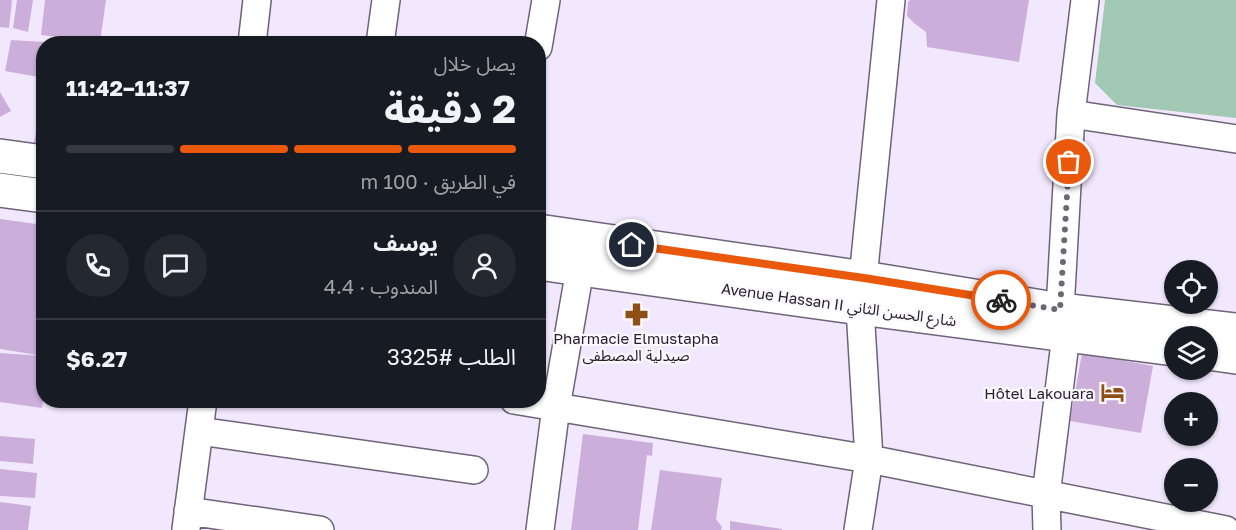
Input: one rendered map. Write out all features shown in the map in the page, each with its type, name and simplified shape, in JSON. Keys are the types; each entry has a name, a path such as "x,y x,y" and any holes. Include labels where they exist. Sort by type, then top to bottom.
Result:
{"street":[{"path":"253,36 257,0"},
{"path":"381,36 386,0"},
{"path":"540,36 546,0"},
{"path":"858,530 869,459 862,293 891,0"},
{"path":"1047,530 1046,495 1064,351 1062,322 1071,114 1085,0"},
{"path":"1071,114 1236,139"},
{"path":"0,156 36,161"},
{"path":"0,190 36,195"},
{"name":"Avenue Hassan II شارع الحسن الثاني","path":"546,233 862,293 1062,322 1164,347"},
{"name":"Avenue Hassan II شارع الحسن الثاني","path":"546,264 579,269 862,293"},
{"path":"540,530 556,407 579,269"},
{"name":"Avenue Hassan II شارع الحسن الثاني","path":"1062,322 1236,330"},
{"path":"1218,354 1236,357"},
{"path":"546,405 869,459 1226,530"},
{"path":"202,408 187,521 320,530"},
{"path":"199,431 474,470"}],"green space":[{"path":"1105,0 1236,0 1236,118 1117,105 1095,83"}],"building":[{"path":"0,0 12,0 9,28 0,27"},
{"path":"17,0 33,0 28,32 13,28"},
{"path":"45,0 106,0 101,36 41,35"},
{"path":"910,0 1029,0 1019,62 927,47 926,32 907,16"},
{"path":"11,40 36,42 36,77 5,71"},
{"path":"0,92 11,111 0,117"},
{"path":"36,131 36,151 33,150"},
{"path":"0,219 36,224 36,355 0,349"},
{"path":"0,353 36,355 36,407 0,402"},
{"name":"Hôtel Lakouara","path":"1082,353 1153,366 1141,433 1070,421"},
{"path":"583,434 653,443 652,456 647,455 638,530 571,530"},
{"path":"0,436 35,439 33,464 0,461"},
{"path":"0,469 37,473 35,498 0,496"},
{"path":"660,470 722,478 716,519 722,527 721,530 651,530"},
{"path":"0,502 31,506 28,530 0,530"},
{"path":"730,521 782,529 782,530 730,530"}],"way so far":[{"path":"1001,300 1060,310 1069,162"}],"place":[{"name":"Pharmacie Elmustapha صيدلية المصطفى","path":"636,314"},
{"name":"Hôtel Lakouara","path":"1112,393"}],"route":[{"path":"632,245 1001,300"}]}
